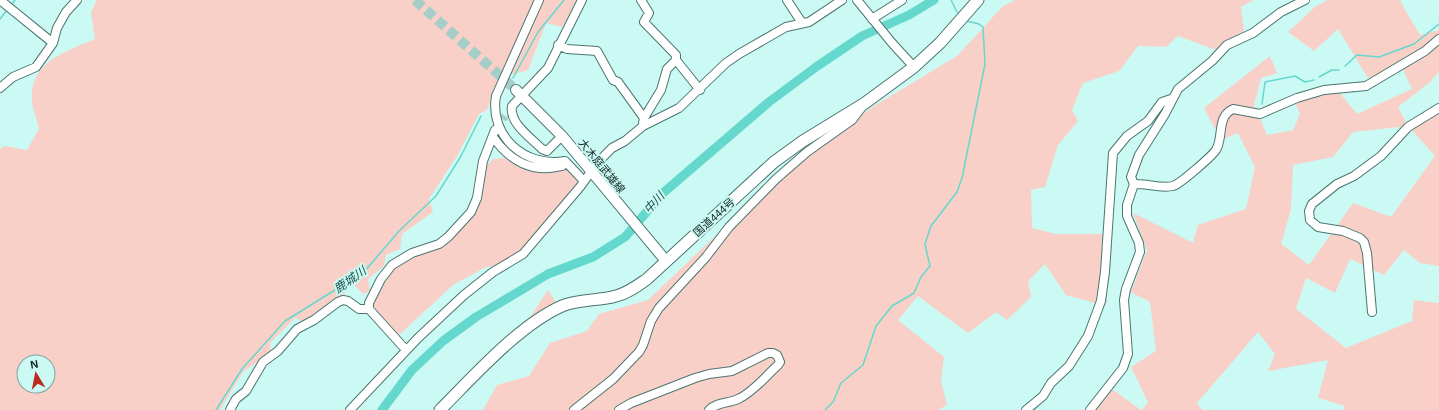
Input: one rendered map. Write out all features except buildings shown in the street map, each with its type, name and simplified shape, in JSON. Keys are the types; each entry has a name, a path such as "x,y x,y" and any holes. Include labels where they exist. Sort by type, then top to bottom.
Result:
{"highway":[{"name":"国道444号","path":"440,410 519,334 546,314 564,306 615,296 630,291 666,261 774,162 803,141 865,103 914,67 940,43 978,0"}],"main road":[{"name":"大木庭武雄線","path":"519,93 562,136 666,261"}],"street":[{"path":"0,0 53,43"},
{"path":"0,88 13,77 36,67 53,43 57,28 66,12 77,0"},
{"path":"540,0 496,96 494,109 497,121 508,141 526,156 549,162 565,161 584,181"},
{"path":"547,151 542,149 508,115 519,93 548,68 558,45 582,0"},
{"path":"641,0 649,13 644,22 676,55 676,60 700,90"},
{"path":"788,0 802,23"},
{"path":"643,122 679,108 700,90 726,63 739,54 786,27 802,23 820,15 842,0"},
{"path":"857,0 892,43 914,67"},
{"path":"872,19 902,0"},
{"path":"1090,410 1123,368 1128,354 1124,300 1126,289 1140,252 1139,243 1127,216 1127,205 1134,184 1131,176 1139,155 1165,114 1171,99 1178,89 1212,61 1227,45 1253,33 1280,12 1305,0"},
{"path":"1134,184 1143,183 1162,187 1172,186 1184,180 1215,151 1224,115 1232,109 1260,114 1297,98 1324,90 1366,86 1425,51 1439,39"},
{"path":"558,45 567,49 597,51 612,80 618,82 643,122"},
{"path":"350,410 406,350 464,295 493,272 523,254 592,172 598,162 612,148 625,141 643,122 661,90 667,69 676,60"},
{"path":"1026,410 1043,396 1051,383 1069,366 1088,336 1100,300 1105,272 1113,152 1127,136 1148,121 1162,102 1171,99"},
{"path":"574,410 612,379 639,352 643,345 651,321 659,308 706,257 729,227 776,179 807,152 852,120 865,103"},
{"path":"1372,312 1367,253 1364,242 1360,238 1343,231 1318,227 1310,220 1309,211 1312,204 1337,184 1354,176 1381,156 1408,127 1439,108"},
{"path":"406,350 369,310 368,303 381,279 392,265 412,253 439,244 448,237 471,212 477,198 483,161 494,133 507,155 518,162 530,167 545,168 568,165"},
{"path":"547,151 562,136"},
{"path":"547,151 549,162"},
{"path":"230,410 236,399 246,391 263,362 278,351 297,330 343,300 348,301 359,309 369,310"},
{"path":"619,410 631,403 695,378 708,374 732,371 768,353 777,355 780,362 778,366 742,397 734,401 719,403 708,410"}],"shaded area":[{"path":"97,0 577,0 562,27 546,23 528,70 514,74 501,73 487,110 479,114 457,156 429,199 433,212 402,234 400,249 386,255 384,266 368,279 370,291 363,294 351,282 345,288 344,298 304,325 296,317 270,343 271,353 243,372 220,410 0,410 0,149 4,146 27,150 39,129 33,109 32,88 36,77 42,68 61,54 95,39 91,12"},
{"path":"1015,0 1253,0 1241,7 1244,31 1216,50 1178,36 1166,47 1138,46 1119,71 1083,83 1072,110 1078,121 1058,145 1045,187 1031,190 1032,228 1056,234 1111,234 1106,306 1066,295 1045,264 1028,281 1031,297 1007,320 996,312 968,333 918,296 898,320 944,357 941,381 947,405 938,410 716,410 714,406 704,410 483,410 497,385 529,376 550,343 587,331 599,314 648,300 782,172 874,106 957,56 1003,6"},
{"path":"1328,0 1402,0 1400,1 1420,35 1439,30 1439,72 1430,82 1398,107 1408,126 1439,112 1439,266 1420,263 1404,250 1384,275 1350,259 1335,293 1306,278 1296,309 1346,348 1412,321 1414,300 1439,303 1439,410 1343,410 1345,406 1318,398 1328,360 1268,371 1275,354 1258,332 1197,403 1202,410 1142,410 1148,402 1131,367 1156,351 1150,302 1131,292 1147,250 1133,213 1193,243 1198,225 1246,209 1255,167 1238,133 1221,140 1204,108 1270,56 1277,73 1261,78 1254,105 1267,135 1293,130 1300,114 1293,99 1333,85 1357,114 1412,89 1402,67 1368,78 1338,29 1314,51 1288,32 1316,6","holes":["1408,126 1435,156 1391,217 1353,203 1309,265 1281,244 1291,209 1293,165 1333,157 1353,132"]},
{"path":"504,158 520,168 545,171 568,168 580,183 519,254 498,266 486,267 453,285 399,335 372,305 392,268 461,227 476,212 487,165 493,159"},
{"path":"548,290 557,304 525,325"},
{"path":"1105,384 1141,410 1084,410"}],"waterway":[{"path":"11,5 15,0"},
{"name":"鹿城川","path":"513,78 538,32 564,0"},
{"name":"中川","path":"382,410 412,370 443,341 476,317 548,274 593,257 625,237 663,193 769,102 816,67 862,36 909,15 934,0"},
{"path":"951,0 957,12"},
{"path":"0,19 7,10"},
{"path":"825,410 833,402 841,383 863,365 876,326 892,306 914,293 921,277 930,266 925,244 931,226 957,192 962,178 985,64 983,27 979,24 967,21"},
{"path":"1345,66 1357,55 1379,57 1414,44 1439,24"},
{"path":"1319,77 1332,70 1339,70"},
{"path":"1262,104 1265,82 1295,76 1305,82 1314,80"},
{"name":"鹿城川","path":"216,410 242,369 285,321 364,272 399,231 436,196 461,156 481,116"},
{"path":"1034,410 1041,402"}],"tunnel":[{"path":"415,0 516,90"},
{"path":"496,129 505,116"}]}
